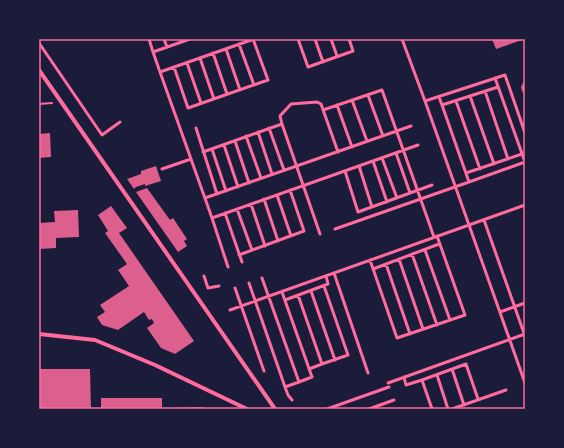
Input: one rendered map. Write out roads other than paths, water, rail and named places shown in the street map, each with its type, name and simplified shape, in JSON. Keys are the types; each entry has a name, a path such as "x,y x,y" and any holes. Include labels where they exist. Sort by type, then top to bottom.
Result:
{"street":[{"path":"39,70 275,409"},
{"path":"39,334 95,340 161,368 247,409"}],"lane":[{"path":"149,39 228,268"},
{"path":"164,39 167,47"},
{"path":"177,39 178,43"},
{"path":"153,52 190,39"},
{"path":"160,72 186,62 254,39 268,80 188,108 174,67"},
{"path":"298,39 308,67 353,51 349,39"},
{"path":"315,39 323,62"},
{"path":"331,39 338,56"},
{"path":"402,39 525,383"},
{"path":"39,43 102,135 120,122"},
{"path":"239,44 254,85"},
{"path":"226,49 240,90"},
{"path":"213,53 227,94"},
{"path":"200,58 214,99"},
{"path":"186,62 201,104"},
{"path":"424,101 505,75 525,133"},
{"path":"334,229 525,162 495,78"},
{"path":"442,106 498,87"},
{"path":"323,110 382,90 465,315 397,338 370,260"},
{"path":"485,91 508,159"},
{"path":"368,94 383,136"},
{"path":"470,96 494,164"},
{"path":"439,97 469,182"},
{"path":"352,100 367,141"},
{"path":"456,101 480,169"},
{"path":"320,234 280,116 291,104 317,102 321,104 338,152"},
{"path":"337,105 352,147"},
{"path":"204,152 282,124"},
{"path":"205,198 411,126"},
{"path":"196,128 217,194"},
{"path":"269,128 284,170"},
{"path":"258,132 272,174"},
{"path":"246,136 261,178"},
{"path":"235,141 249,183"},
{"path":"224,145 238,187"},
{"path":"212,218 418,145"},
{"path":"212,149 226,191"},
{"path":"396,153 410,193"},
{"path":"466,173 522,154"},
{"path":"382,158 397,198"},
{"path":"162,170 191,159"},
{"path":"373,161 387,202"},
{"path":"359,166 372,207"},
{"path":"345,171 358,212 432,185"},
{"path":"239,255 304,232 290,190"},
{"path":"277,194 291,236"},
{"path":"264,199 278,241"},
{"path":"251,204 265,246"},
{"path":"230,310 525,205"},
{"path":"237,209 252,250"},
{"path":"225,213 242,262"},
{"path":"327,409 389,385 404,377 525,335 484,220"},
{"path":"373,269 439,244"},
{"path":"425,250 450,320"},
{"path":"412,254 437,325"},
{"path":"399,259 423,330"},
{"path":"386,264 410,334"},
{"path":"334,273 368,373"},
{"path":"204,276 208,288 219,286"},
{"path":"285,300 328,284 326,276"},
{"path":"262,278 299,382"},
{"path":"249,283 285,387 292,400"},
{"path":"309,369 348,355 324,286"},
{"path":"235,288 264,371"},
{"path":"311,290 335,360"},
{"path":"282,292 312,377 285,387"},
{"path":"298,295 322,364"},
{"path":"500,312 525,303"},
{"path":"404,377 406,385 466,364 478,400"},
{"path":"452,369 464,405"},
{"path":"437,375 448,409"},
{"path":"422,380 432,409"},
{"path":"452,409 506,390"},
{"path":"369,409 394,400"}]}
